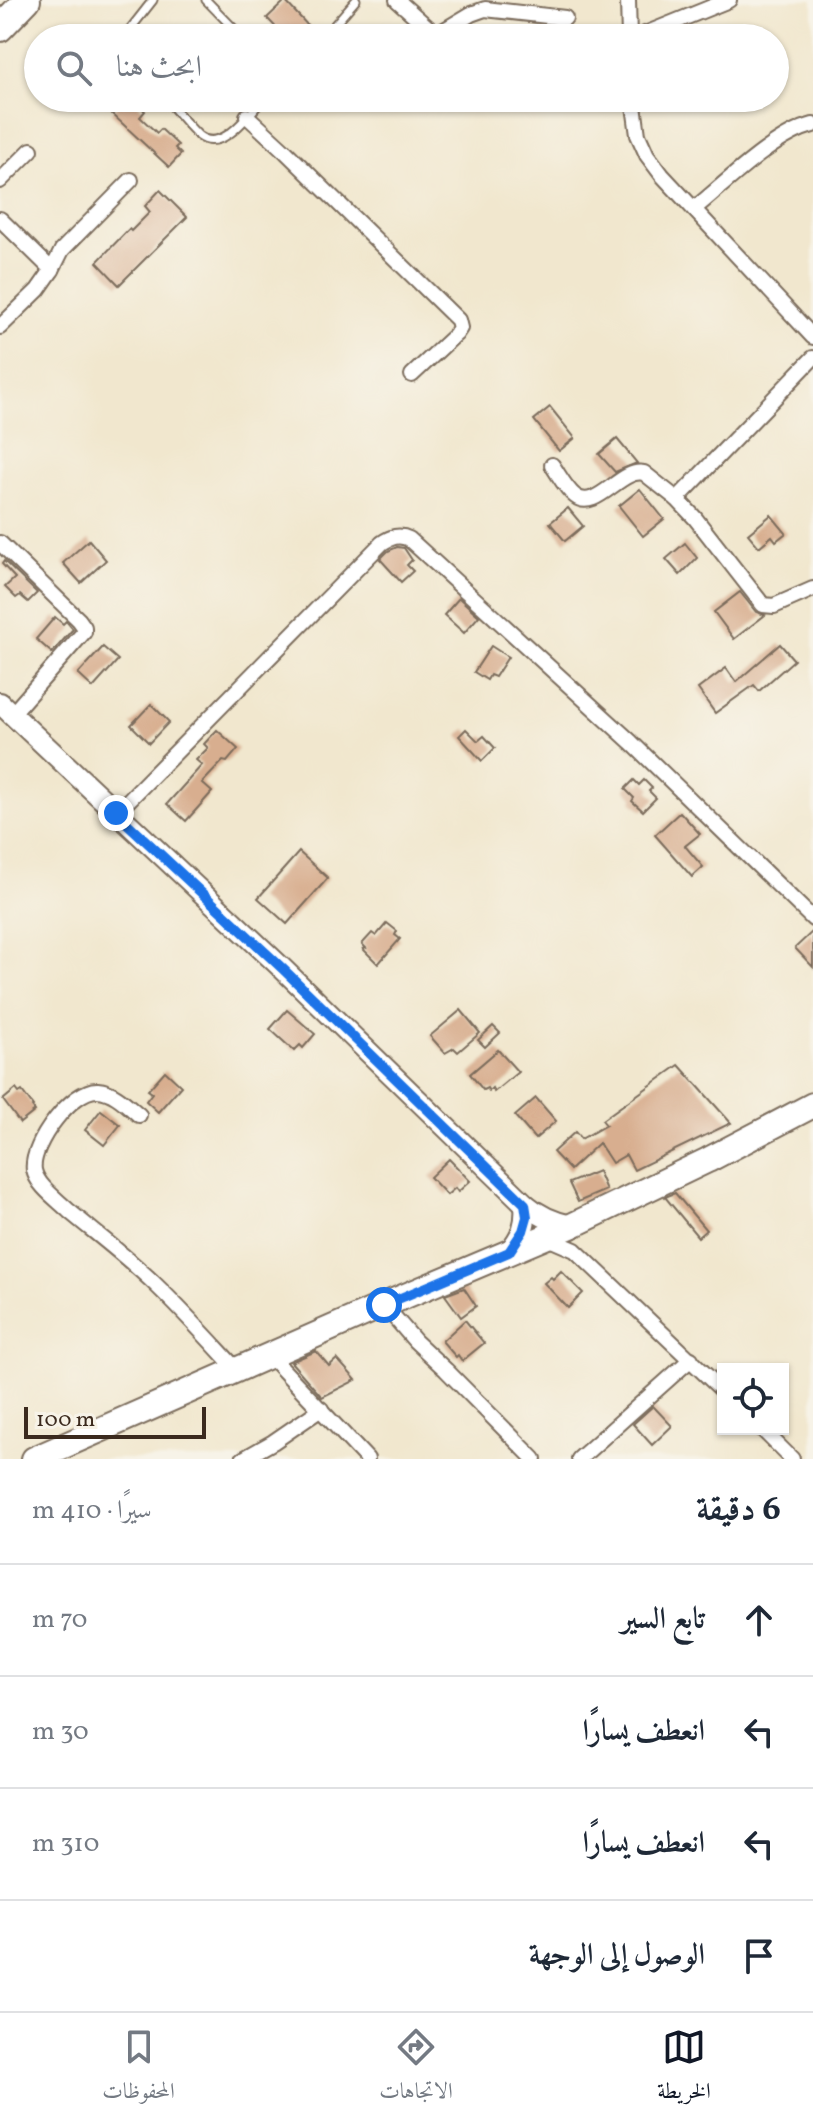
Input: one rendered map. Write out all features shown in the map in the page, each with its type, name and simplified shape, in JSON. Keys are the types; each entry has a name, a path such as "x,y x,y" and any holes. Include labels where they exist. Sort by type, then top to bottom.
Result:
{"highway":[{"path":"0,28 27,0"}],"main road":[{"path":"34,1459 571,1226 813,1105"}],"street":[{"path":"397,0 424,24"},
{"path":"628,0 631,24"},
{"path":"668,24 729,0"},
{"path":"454,24 485,9 565,18"},
{"path":"635,112 638,135 647,155 662,175 813,337"},
{"path":"247,116 458,320 459,331 412,375"},
{"path":"694,209 767,150 802,128 813,125"},
{"path":"0,181 31,150"},
{"path":"0,327 38,290 62,250 131,180"},
{"path":"0,219 52,270"},
{"path":"677,499 813,358"},
{"path":"552,465 576,498 587,501 630,474 638,471 644,473 695,518 763,605 779,604 813,589"},
{"path":"116,813 382,543 397,536 404,537 631,742 813,919"},
{"path":"0,543 84,627 84,632 6,709 283,969 525,1204 553,1222 571,1226"},
{"path":"139,1115 119,1098 104,1091 90,1091 80,1096 52,1122 42,1137 34,1156 34,1172 58,1201 156,1285 237,1370"},
{"path":"509,1252 523,1231 527,1217 525,1204"},
{"path":"545,1237 575,1250 717,1385"},
{"path":"384,1305 415,1341 534,1459"},
{"path":"269,1355 367,1459"},
{"path":"579,1459 691,1359"},
{"path":"243,1459 321,1409"},
{"path":"768,1435 792,1459"}],"lane":[{"path":"134,24 153,0"},
{"path":"206,0 229,24"},
{"path":"335,24 356,0"},
{"path":"178,112 202,138 218,141 229,135 251,112"}],"building":[{"path":"285,1 306,24 273,24 267,18"},
{"path":"144,112 140,117 157,133 161,129 178,145 175,148 181,154 169,167 111,113"},
{"path":"160,190 187,217 119,285 97,262 150,212 145,206"},
{"path":"550,407 575,438 559,451 534,420"},
{"path":"617,439 637,463 615,472 599,454"},
{"path":"640,489 664,519 643,536 619,506"},
{"path":"568,508 583,526 565,541 550,523"},
{"path":"771,515 786,533 776,541 772,536 759,547 748,534"},
{"path":"89,540 106,560 81,583 63,563"},
{"path":"685,543 697,558 680,575 666,559"},
{"path":"397,547 404,548 412,560 407,565 413,571 401,582 380,559"},
{"path":"4,561 37,593 28,602 20,595 16,598 5,587 15,578 2,564"},
{"path":"740,592 756,612 765,615 734,639 714,612"},
{"path":"459,598 479,616 464,633 444,615"},
{"path":"55,617 63,624 66,621 73,629 52,653 36,639"},
{"path":"780,644 794,660 759,691 754,685 715,713 698,689 726,668 736,682"},
{"path":"491,646 508,657 495,677 490,675 487,680 474,672"},
{"path":"103,647 118,660 93,688 78,674"},
{"path":"151,704 169,722 149,743 131,725"},
{"path":"466,729 478,741 484,736 495,748 482,761 459,736"},
{"path":"217,730 238,749 202,783 212,792 186,821 167,804 202,765 196,760 208,748 204,744"},
{"path":"634,780 639,785 644,780 656,798 643,811 625,789"},
{"path":"680,812 700,834 685,846 703,867 692,877 655,835"},
{"path":"299,852 328,878 287,924 258,898"},
{"path":"387,923 397,931 395,935 400,939 378,964 362,944 372,933 376,936"},
{"path":"813,931 813,967 795,948"},
{"path":"287,1010 315,1034 303,1048 300,1045 294,1051 270,1029"},
{"path":"461,1010 480,1033 458,1052 454,1048 445,1053 430,1036"},
{"path":"493,1026 500,1033 485,1047 478,1040"},
{"path":"498,1050 518,1072 494,1092 492,1088 483,1090 470,1074"},
{"path":"679,1065 731,1123 634,1170 626,1155 612,1163 599,1143 570,1170 553,1152 575,1132 581,1139 606,1125 602,1120"},
{"path":"165,1071 181,1086 158,1112 146,1101 152,1093 148,1090"},
{"path":"16,1089 19,1093 22,1091 35,1111 20,1123 3,1100"},
{"path":"536,1098 556,1121 535,1139 515,1116"},
{"path":"101,1110 120,1125 104,1145 85,1130"},
{"path":"449,1159 470,1181 458,1192 455,1188 447,1195 430,1177"},
{"path":"598,1171 606,1190 578,1202 569,1183"},
{"path":"675,1193 706,1230 698,1237 665,1197"},
{"path":"561,1271 583,1293 568,1308 544,1283"},
{"path":"464,1288 476,1306 461,1317 445,1295"},
{"path":"465,1320 484,1343 462,1361 442,1341"},
{"path":"316,1351 329,1366 337,1359 356,1380 322,1397 291,1362"},
{"path":"653,1406 672,1426 652,1445 633,1424"}],"route":[{"path":"116,813 283,969 525,1204 527,1217 523,1231 509,1252 384,1305"}]}
